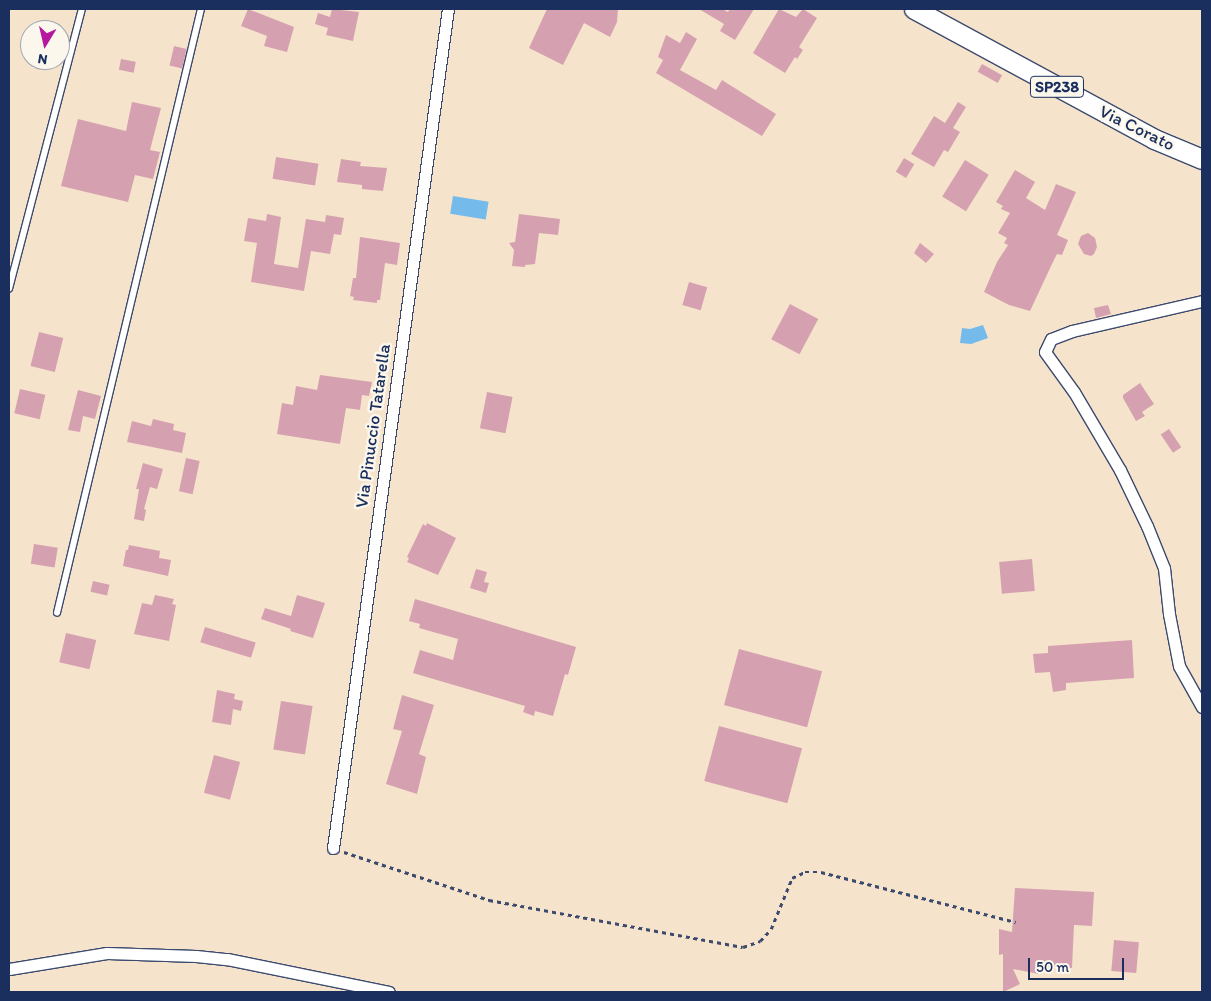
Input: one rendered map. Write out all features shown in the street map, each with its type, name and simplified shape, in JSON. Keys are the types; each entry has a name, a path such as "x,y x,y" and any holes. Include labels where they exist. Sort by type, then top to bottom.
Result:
{"main road":[{"name":"Via Corato","path":"914,9 1154,139 1202,159"}],"street":[{"name":"Via Pinuccio Tatarella","path":"333,848 448,9"},
{"path":"1202,301 1072,331 1052,338 1044,352 1083,407 1120,470 1147,526 1164,568 1169,614 1179,666 1202,706"},
{"path":"9,969 107,953 196,956 227,959 389,992"}],"lane":[{"path":"9,289 82,9"},
{"path":"57,614 201,9"}],"path":[{"path":"333,848 489,900 743,947 760,942 771,929 792,878 805,872 821,872 1016,922"}],"water":[{"path":"453,196 489,202 486,219 450,214"},
{"path":"983,325 988,338 971,344 960,343 962,328 970,329"}],"building":[{"path":"248,9 294,27 287,52 264,46 267,36 241,26"},
{"path":"332,9 359,12 353,41 326,35 328,28 315,24 318,13 330,17"},
{"path":"547,9 618,9 617,22 610,37 584,23 563,65 529,48"},
{"path":"699,9 722,9 728,12 730,9 754,9 735,40 720,31 724,24"},
{"path":"779,9 796,17 803,9 817,18 799,47 803,50 797,59 795,57 785,73 753,53"},
{"path":"686,32 697,39 680,70 716,90 722,80 776,114 762,136 656,73 663,60 658,57 666,35 680,43"},
{"path":"174,46 187,49 182,68 170,65"},
{"path":"121,59 136,62 134,73 119,70"},
{"path":"982,64 1002,75 998,83 978,72"},
{"path":"132,102 161,108 150,150 160,152 153,179 135,175 128,202 61,186 78,119 126,131"},
{"path":"958,102 966,107 953,128 960,132 948,152 944,150 934,167 911,154 934,116 945,123"},
{"path":"276,157 318,164 315,185 273,179"},
{"path":"904,158 914,164 906,178 896,172"},
{"path":"341,159 361,162 360,166 387,168 383,191 362,189 362,185 337,182"},
{"path":"965,160 989,175 966,211 942,196"},
{"path":"1015,170 1035,182 1026,198 1045,210 1056,184 1076,192 1057,235 1068,240 1062,255 1057,254 1030,311 1009,305 984,292 997,262 1008,245 1004,243 1007,238 998,233 1010,213 1001,209 1003,206 996,202"},
{"path":"267,214 281,217 274,264 298,268 306,219 325,222 326,215 344,218 341,235 334,234 330,254 311,251 304,291 251,282 257,243 244,241 248,218 266,221"},
{"path":"519,214 560,219 558,235 539,233 535,264 525,265 525,267 512,266 514,250 509,243 515,242"},
{"path":"1088,233 1095,238 1097,247 1091,256 1084,254 1078,244 1081,236"},
{"path":"360,237 400,243 397,265 385,263 380,300 377,300 377,303 353,300 354,297 350,296 353,278 356,278"},
{"path":"920,243 934,254 926,263 914,253"},
{"path":"689,282 707,287 701,310 682,305"},
{"path":"790,304 818,319 799,354 771,339"},
{"path":"1108,305 1111,314 1096,318 1094,308"},
{"path":"39,332 63,338 55,372 31,366"},
{"path":"320,375 372,382 369,396 362,395 360,410 346,408 340,444 277,434 282,403 293,405 296,386 317,390"},
{"path":"1140,383 1154,404 1142,412 1145,416 1136,421 1123,395"},
{"path":"20,389 45,395 40,419 14,413"},
{"path":"78,390 101,396 95,419 83,416 80,432 68,430"},
{"path":"487,392 513,397 505,433 480,428"},
{"path":"153,419 174,424 173,430 186,433 182,453 127,442 132,421 151,426"},
{"path":"1169,429 1181,447 1173,453 1161,435"},
{"path":"186,458 200,461 193,494 179,491"},
{"path":"143,463 163,469 157,489 150,487 144,509 146,510 144,521 134,519 139,489 136,489"},
{"path":"427,523 456,538 438,575 407,562 409,558 407,557 423,524 426,526"},
{"path":"34,544 58,548 55,568 31,564"},
{"path":"129,545 160,551 159,558 171,560 168,576 123,566 126,550 128,550"},
{"path":"1032,559 1035,591 1002,594 999,562"},
{"path":"476,569 487,572 484,582 489,583 486,593 470,588"},
{"path":"93,581 110,585 107,596 91,592"},
{"path":"155,595 174,599 172,604 176,605 169,641 134,634 142,603 152,605"},
{"path":"297,595 325,603 313,638 261,619 265,608 291,616"},
{"path":"415,599 576,647 568,675 565,674 553,716 535,711 534,716 523,712 525,706 413,673 420,650 453,660 458,639 419,628 420,624 409,621"},
{"path":"205,627 256,642 251,658 200,642"},
{"path":"66,633 96,640 89,669 59,662"},
{"path":"1132,640 1134,678 1066,683 1066,690 1053,692 1050,672 1035,673 1033,654 1048,653 1048,646"},
{"path":"739,649 822,671 807,727 724,705"},
{"path":"217,690 235,694 234,699 243,701 241,711 233,709 231,725 212,722"},
{"path":"402,695 434,705 419,754 426,757 417,794 386,784 402,731 393,729"},
{"path":"281,701 313,706 305,754 273,749"},
{"path":"719,726 802,748 787,803 704,781"},
{"path":"214,755 240,762 230,800 204,793"},
{"path":"1015,888 1094,892 1092,926 1074,925 1072,968 1041,966 1039,974 1013,969 1020,984 1003,992 1003,954 999,955 999,929 1012,932"},
{"path":"1114,940 1139,942 1136,973 1111,971"}]}
